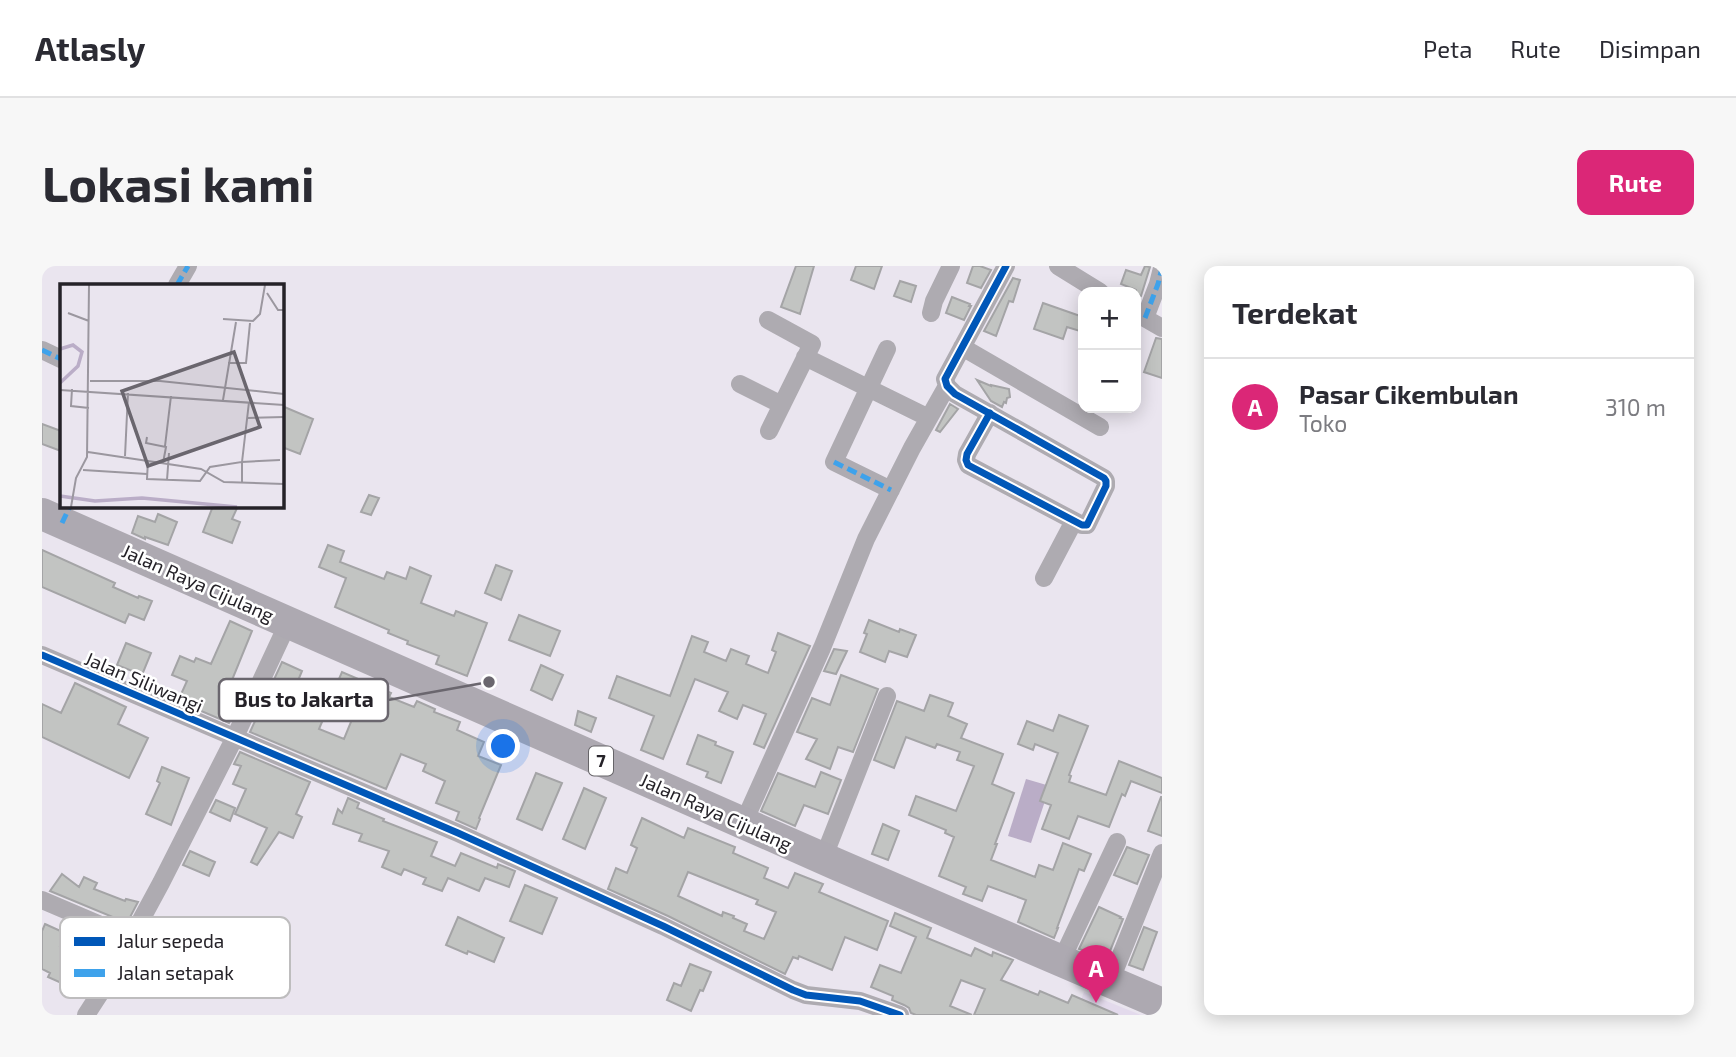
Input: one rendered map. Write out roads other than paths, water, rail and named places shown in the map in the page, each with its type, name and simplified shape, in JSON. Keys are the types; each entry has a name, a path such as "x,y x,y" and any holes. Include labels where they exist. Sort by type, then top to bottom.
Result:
{"highway":[{"name":"Jalan Raya Cijulang","path":"58,514 288,623 823,859 1162,1004"}],"street":[{"path":"178,284 188,266"},
{"path":"931,313 934,300 951,266"},
{"path":"990,413 967,454 968,465 1074,521 1087,525 1106,486 1104,478 949,388 945,379 1006,266"},
{"path":"1058,266 1092,287"},
{"path":"1141,314 1158,284 1162,268"},
{"path":"1141,317 1162,328"},
{"path":"768,320 811,344 769,431"},
{"path":"962,347 1100,427"},
{"path":"887,349 834,462 891,490"},
{"path":"42,350 60,359"},
{"path":"805,357 932,419"},
{"path":"740,384 782,405"},
{"path":"743,824 822,648 866,539 949,388"},
{"path":"1044,578 1074,521"},
{"path":"142,917 234,739 288,623"},
{"name":"Jalan Siliwangi","path":"42,655 458,833 663,926 793,990 806,995 860,1001 900,1015"},
{"path":"823,859 887,696"},
{"path":"1061,961 1117,842"},
{"path":"1110,982 1162,853"},
{"path":"42,900 82,917"},
{"path":"86,1015 97,998"}],"place":[{"name":"Bus to Jakarta","path":"489,682"},
{"name":"Pasar Cikembulan","path":"1096,1003"}]}
